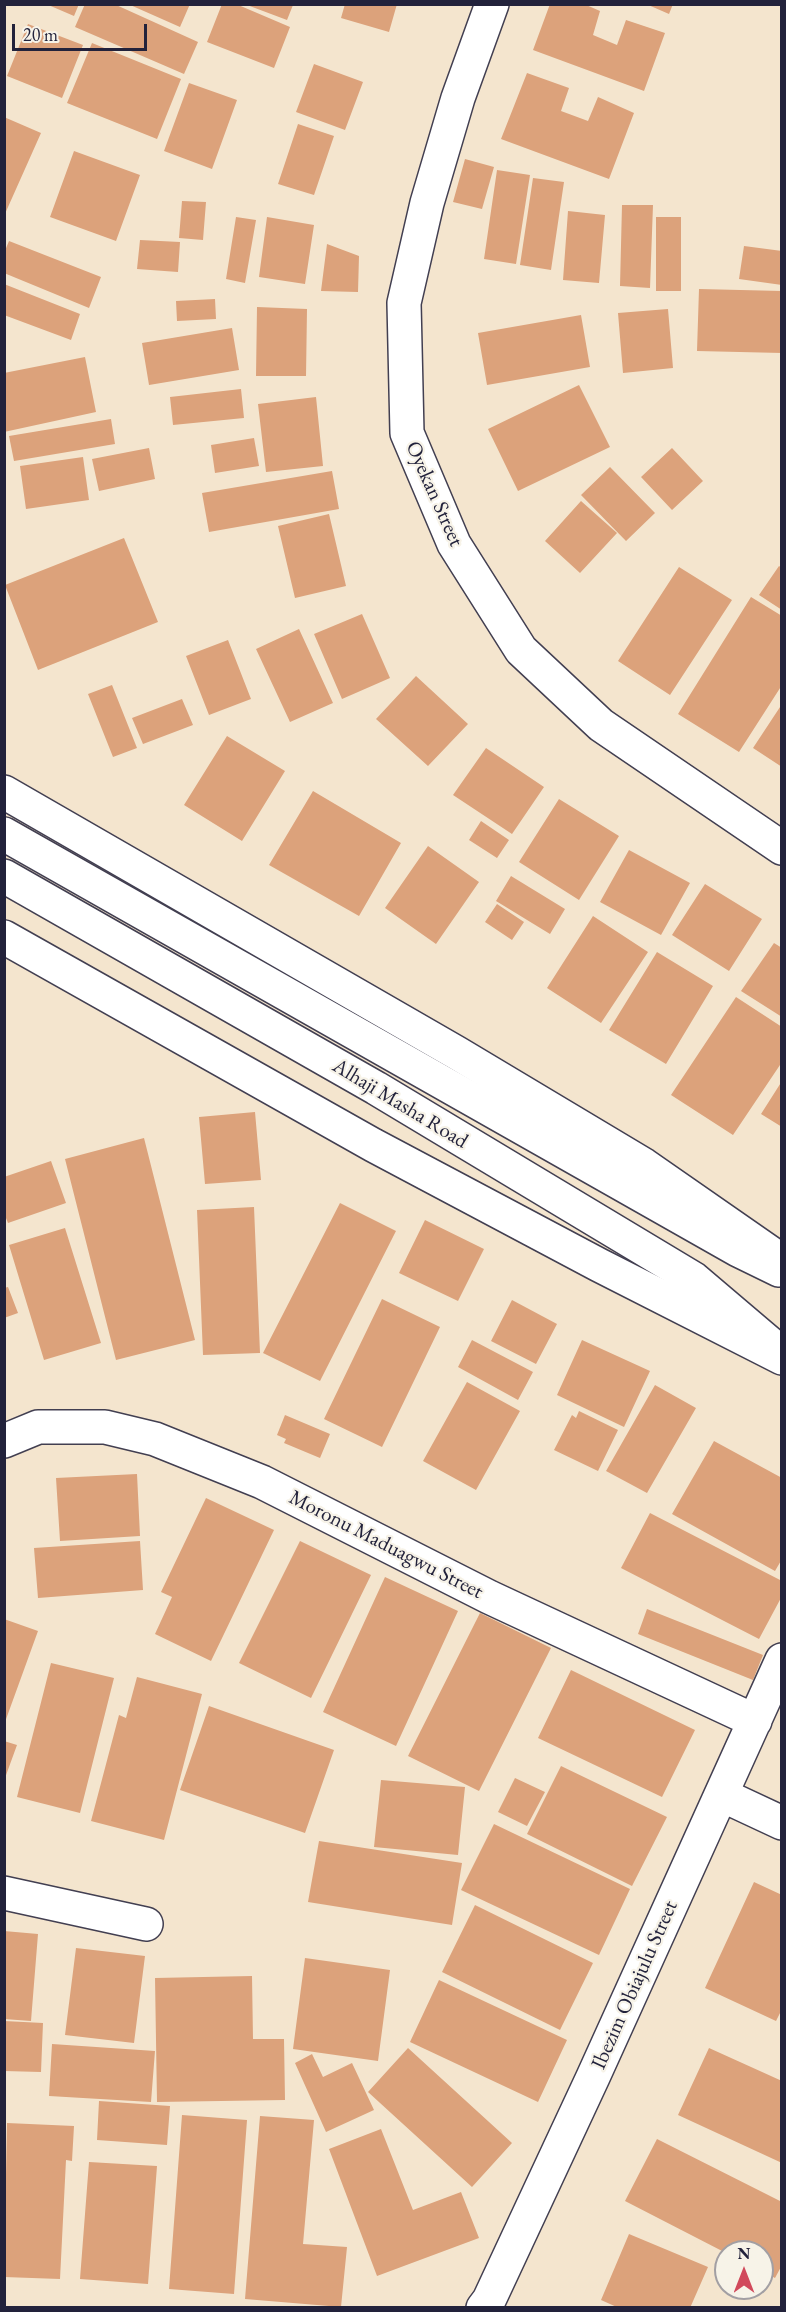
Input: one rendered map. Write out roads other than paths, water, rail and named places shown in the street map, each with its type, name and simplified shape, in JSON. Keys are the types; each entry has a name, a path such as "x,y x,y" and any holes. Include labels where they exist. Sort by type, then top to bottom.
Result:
{"street":[{"name":"Oyekan Street","path":"492,4 458,98 427,203 404,303 407,433 454,544 521,650 601,725 782,848"},
{"path":"4,792 457,1053 634,1160 782,1261"},
{"name":"Alhaji Masha Road","path":"4,834 395,1057 738,1250 782,1272"},
{"name":"Alhaji Masha Road","path":"4,876 376,1088 694,1280 782,1353"},
{"path":"4,937 373,1145 782,1358"},
{"name":"Moronu Maduagwu Street","path":"4,1441 38,1427 105,1426 155,1439 262,1482 489,1597 755,1721"},
{"name":"Ibezim Obiajulu Street","path":"483,2307 489,2300 594,2077 782,1660"},
{"path":"722,1795 782,1823"},
{"path":"4,1893 146,1924"}]}
